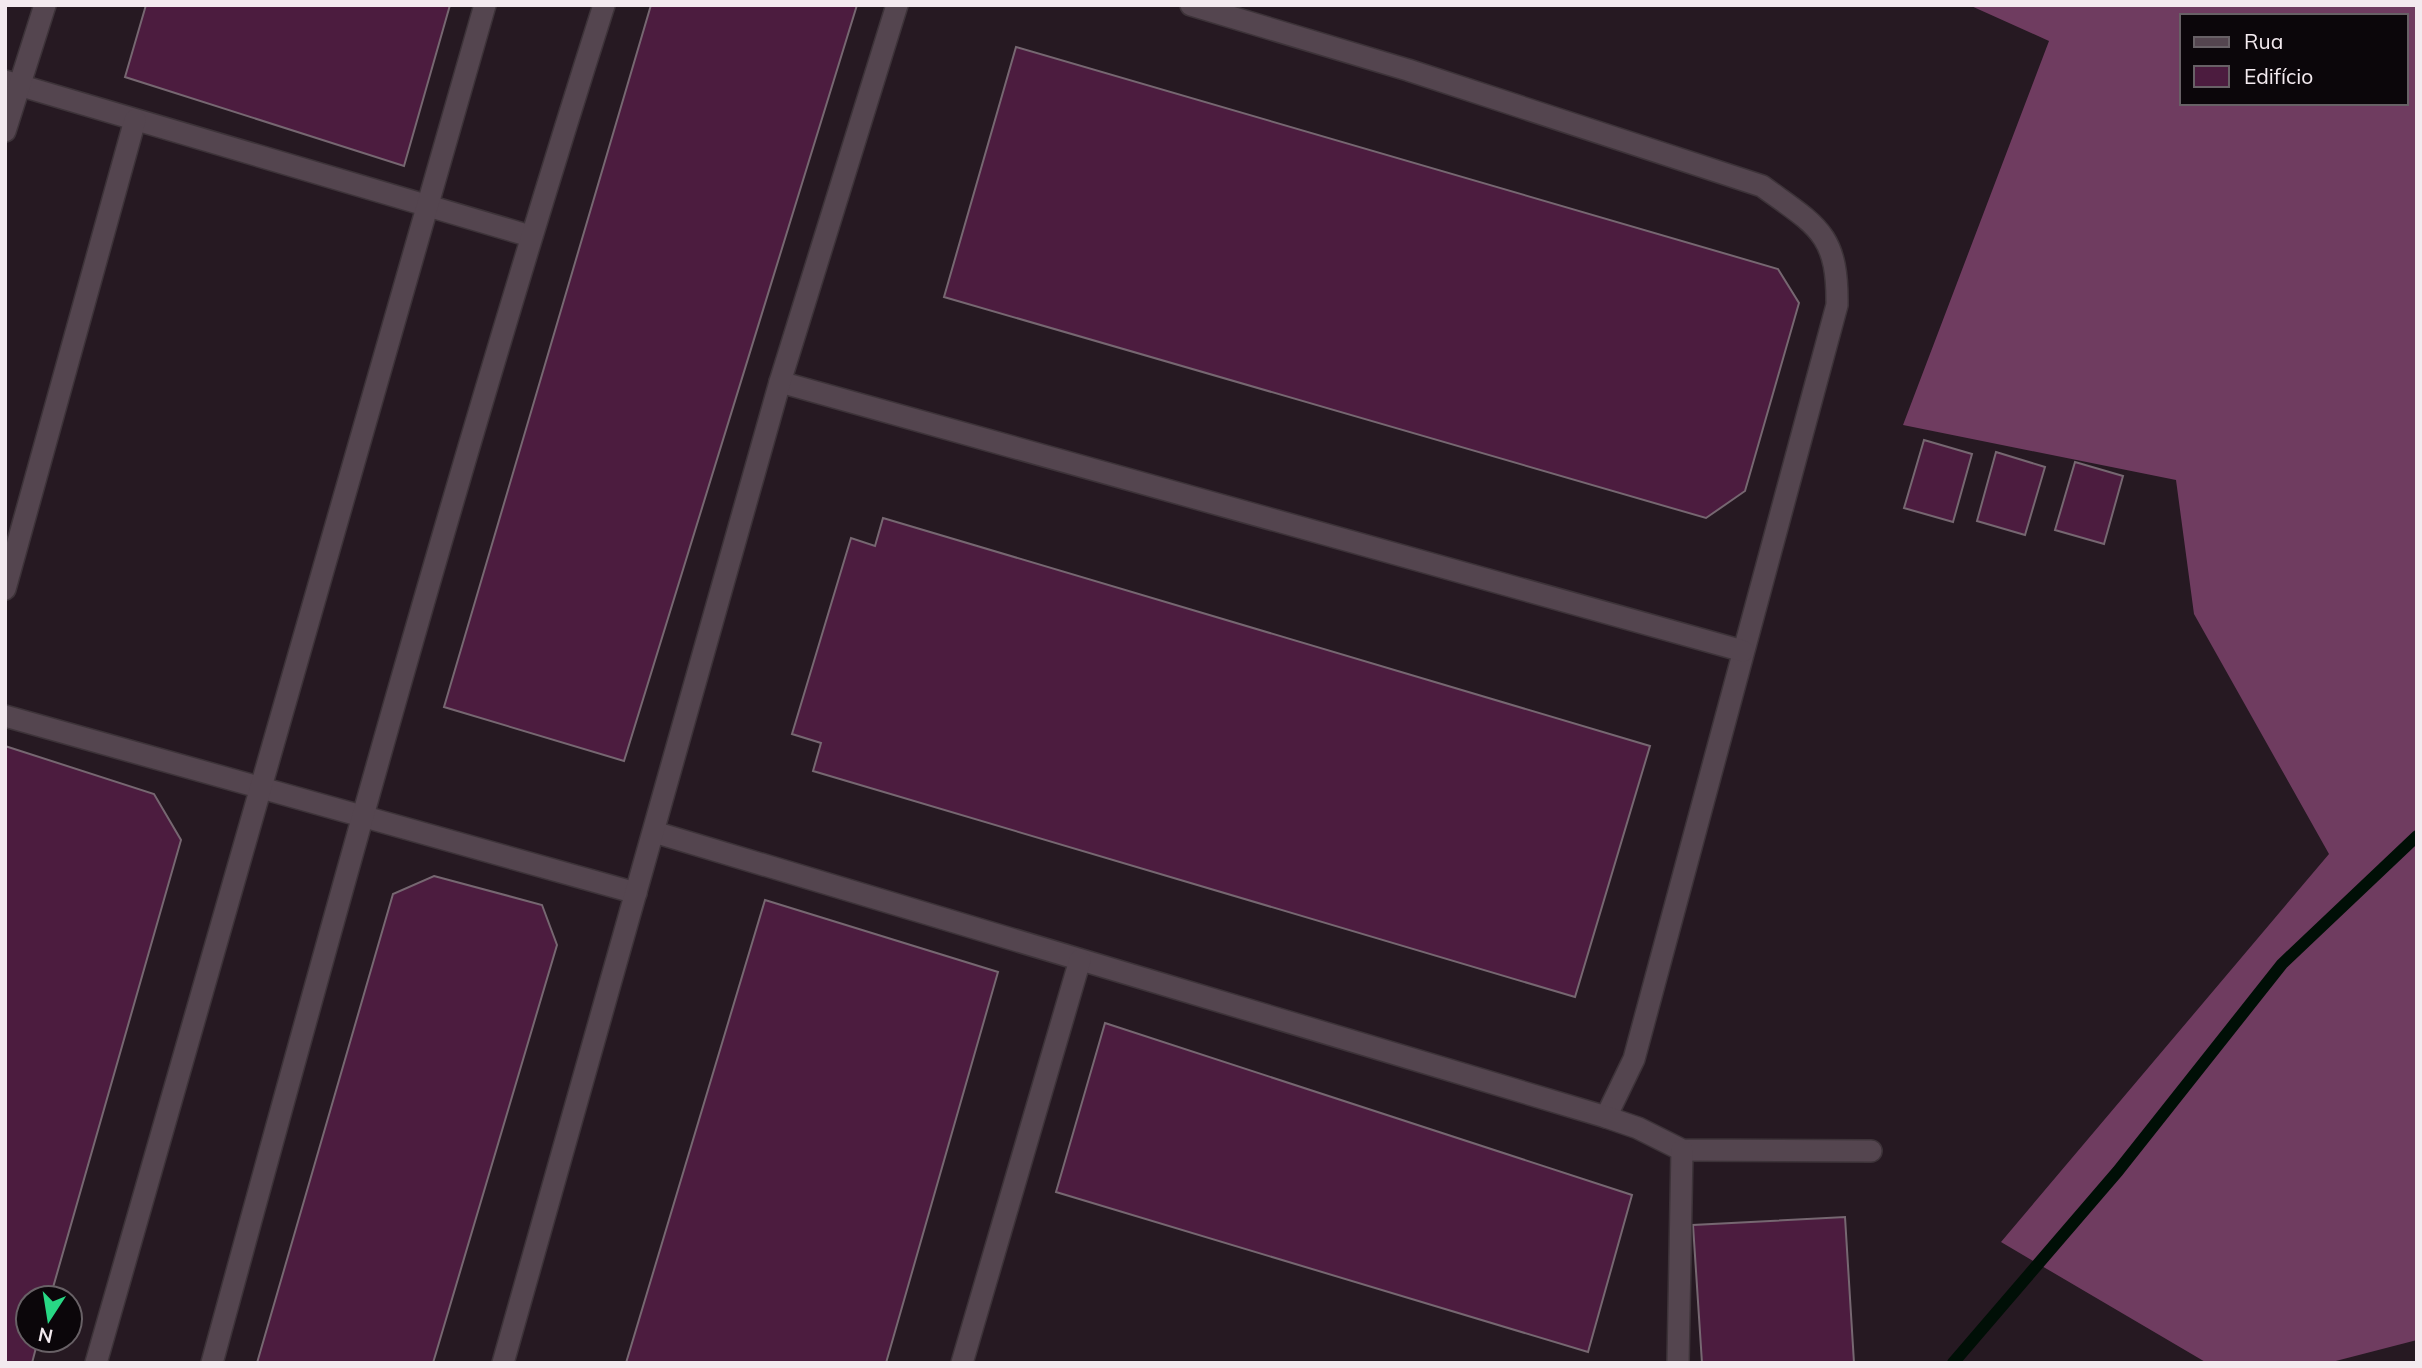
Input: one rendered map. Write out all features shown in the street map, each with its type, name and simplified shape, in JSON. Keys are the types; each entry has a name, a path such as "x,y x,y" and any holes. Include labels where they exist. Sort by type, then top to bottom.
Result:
{"lane":[{"path":"5,131 13,84 45,5"},
{"path":"96,1363 485,5"},
{"path":"212,1363 361,816 530,236 604,5"},
{"path":"503,1363 780,382 897,5"},
{"path":"1191,5 1408,70 1762,186 1800,213 1829,242 1838,269 1838,305 1634,1059 1606,1117"},
{"path":"13,84 530,236"},
{"path":"5,589 135,120"},
{"path":"780,382 1743,651"},
{"path":"5,716 636,893"},
{"path":"654,832 1606,1117 1637,1128 1682,1150 1871,1151"},
{"path":"962,1363 1080,960"},
{"path":"1678,1363 1682,1150"}],"shaded area":[{"path":"1969,5 2417,5 2417,1340 2328,1363 2207,1363 2001,1242 2329,854 2194,614 2176,480 1903,425 2049,41"}],"building":[{"path":"146,5 450,5 404,166 125,77"},
{"path":"651,5 857,5 624,761 444,707"},
{"path":"1016,47 1778,269 1799,303 1745,491 1706,518 944,297"},
{"path":"1924,440 1972,454 1953,522 1904,508"},
{"path":"1996,452 2045,467 2025,535 1977,521"},
{"path":"2075,462 2123,476 2104,544 2055,530"},
{"path":"883,518 1650,746 1575,997 813,771 821,743 792,734 851,538 875,546"},
{"path":"5,746 154,794 181,840 54,1284 14,1284 14,1354 34,1354 32,1363 5,1363"},
{"path":"434,876 542,905 557,945 433,1363 257,1363 393,894"},
{"path":"765,900 998,972 886,1363 626,1363"},
{"path":"1105,1023 1632,1195 1588,1352 1056,1192"},
{"path":"1845,1217 1854,1363 1702,1363 1693,1225"}],"waterway":[{"path":"1953,1363 2118,1171 2282,964 2417,836"}]}
